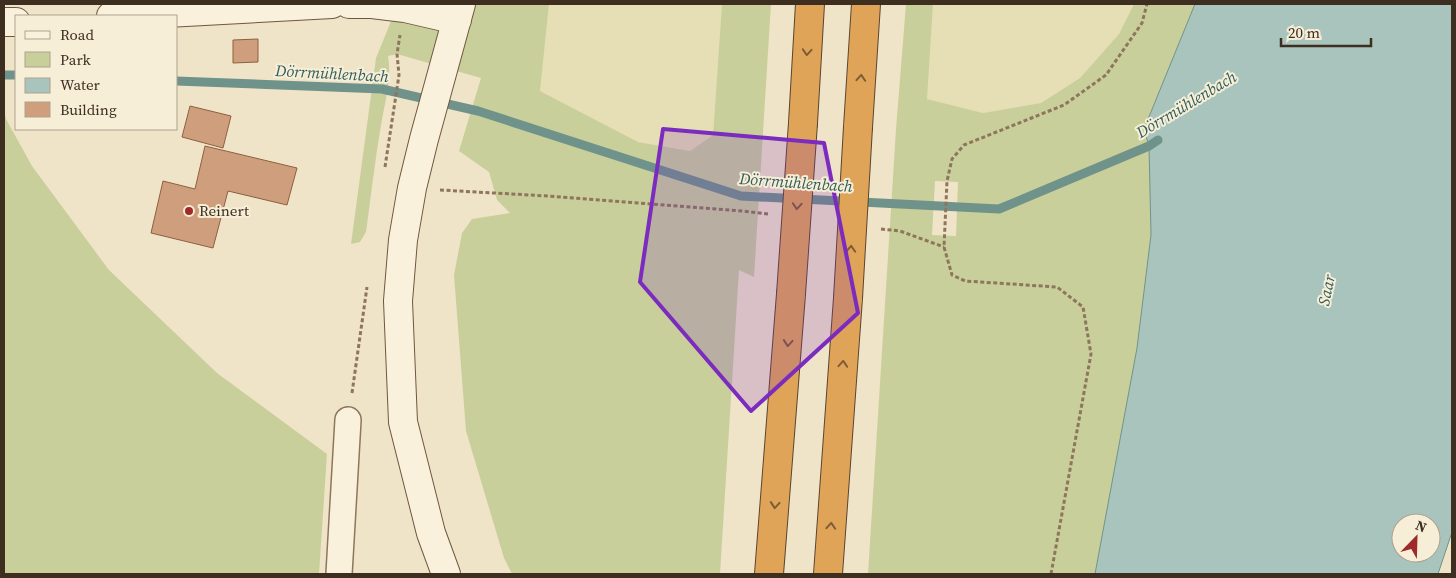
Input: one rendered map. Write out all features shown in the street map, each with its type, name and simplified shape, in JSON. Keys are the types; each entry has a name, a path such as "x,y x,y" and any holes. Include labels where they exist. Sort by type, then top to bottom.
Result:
{"highway":[{"path":"770,574 792,294 810,4"},
{"path":"828,574 848,298 866,4"}],"main road":[{"path":"129,15 332,4"},
{"path":"349,4 372,4 459,12 412,188 403,240 398,300 403,422 431,533 446,574"}],"street":[{"path":"339,574 348,420"}],"path":[{"path":"1051,574 1091,354 1083,308 1057,288 965,281 952,275 944,247 947,181 952,159 964,144 1064,105 1106,75 1142,23 1147,4"},
{"path":"391,128 399,75 397,54"},
{"path":"412,188 548,196 733,210 773,215"},
{"path":"880,228 900,231 944,247"}],"highlighted area":[{"path":"663,129 824,143 858,313 751,411 640,282"}],"shaded area":[{"path":"549,4 722,4 713,135 690,151 638,142 540,91"},
{"path":"933,4 1134,4 1119,34 1080,78 1041,103 983,113 926,99"}],"green space":[{"path":"398,4 549,4 540,91 638,142 690,151 713,135 722,4 771,4 754,277 739,270 720,574 512,574 504,558 466,431 454,275 462,233 472,219 510,213 497,200 489,172 459,151 481,78 397,54 388,56 389,82 366,232 360,242 351,244 376,58"},
{"path":"906,4 933,4 927,99 983,113 1041,103 1080,78 1119,34 1134,4 1195,4 1144,129 1149,146 1151,235 1137,348 1095,574 868,574 896,129","holes":["935,181 958,182 956,236 932,235"]},
{"path":"4,109 6,119 32,166 109,270 217,373 327,454 319,574 4,574"}],"water":[{"name":"Saar","path":"1195,4 1452,4 1452,532 1438,574 1095,574 1137,348 1151,235 1149,146 1144,129"}],"building":[{"path":"258,39 258,62 233,63 233,40"},
{"path":"190,106 231,116 223,148 182,137"},
{"name":"Reinert","path":"205,146 297,168 287,205 228,191 213,248 151,233 163,181 195,189"}],"waterway":[{"name":"Dörrmühlenbach","path":"4,75 15,75"},
{"name":"Dörrmühlenbach","path":"178,81 382,89 478,111 741,196 999,209 1149,146 1158,140"}],"place":[{"name":"Reinert","path":"189,211"}]}
